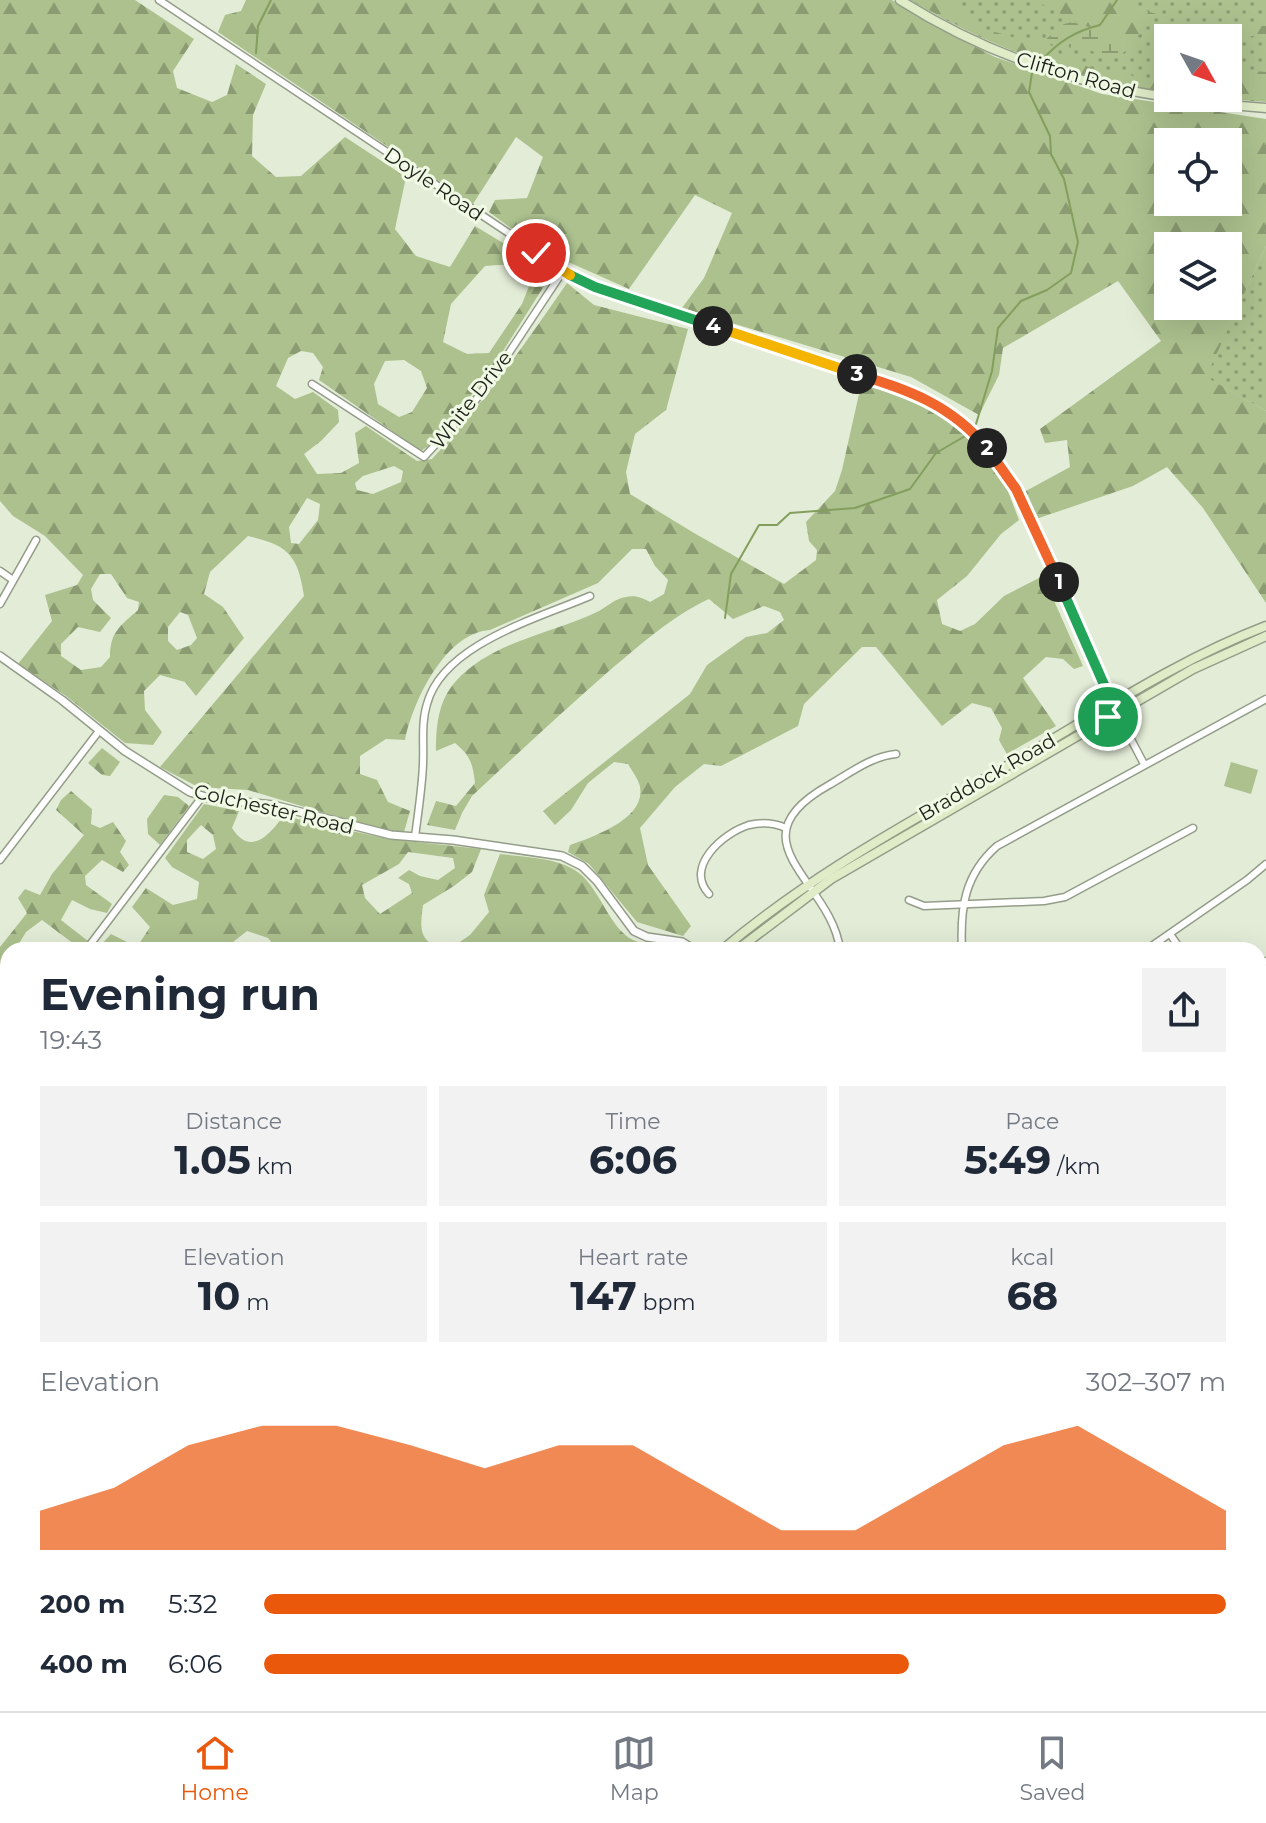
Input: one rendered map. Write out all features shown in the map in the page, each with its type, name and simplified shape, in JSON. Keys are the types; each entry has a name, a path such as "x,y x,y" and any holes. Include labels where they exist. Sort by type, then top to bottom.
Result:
{"main road":[{"name":"Clifton Road","path":"900,0 982,45 1065,76 1158,97 1266,108"},
{"name":"Braddock Road","path":"733,942 810,887 1114,708 1194,657 1266,626"},
{"name":"Braddock Road","path":"1114,708 1266,636"},
{"name":"Braddock Road","path":"746,942 810,887"}],"street":[{"name":"Doyle Road","path":"159,0 563,271 595,287 638,302 902,388 934,402 958,419 993,454 1016,489 1114,708 1144,764"},
{"name":"White Drive","path":"312,384 424,457 472,405 563,271"},
{"path":"0,604 36,540"},
{"path":"0,571 13,580"},
{"path":"415,837 423,772 425,708 435,684 465,653 492,638 590,596"},
{"name":"Colchester Road","path":"0,656 147,767 202,797 266,803 381,833 562,856 576,862 597,881 634,931 647,937 682,942"},
{"path":"962,942 962,905 974,874 997,846 1266,699"},
{"path":"0,860 99,731"},
{"path":"838,942 832,920 790,858 786,828 793,813 810,795 879,756 896,754"},
{"path":"92,942 202,797"},
{"path":"709,894 701,886 701,872 716,846 734,832 751,825 767,823 786,828"},
{"path":"909,900 924,906 1044,901 1065,897 1193,828"},
{"path":"1158,942 1266,864"},
{"path":"1170,934 1176,942"}],"green space":[{"path":"0,0 135,0 194,39 173,71 177,88 212,102 227,95 236,64 266,84 253,115 252,156 276,177 301,176 345,137 406,177 395,229 416,256 450,267 475,226 521,254 514,264 485,266 451,304 443,342 467,354 489,353 522,304 537,266 551,275 488,375 430,445 421,451 319,380 323,367 313,353 301,351 288,358 276,386 295,399 313,392 338,410 339,422 304,454 317,474 341,473 359,463 355,433 366,426 417,461 432,459 486,395 567,283 594,305 688,329 666,410 635,434 626,472 630,494 784,584 816,560 817,550 809,541 806,522 835,491 861,385 906,396 943,415 988,458 1006,486 1019,520 1001,534 967,576 937,600 942,624 960,631 975,624 1004,596 1043,576 1083,666 1074,669 1063,659 1046,657 1023,678 1056,726 1007,754 999,740 1002,728 991,708 972,703 942,726 876,647 862,647 804,704 798,726 721,766 704,764 675,787 640,828 648,865 691,926 683,936 637,922 589,864 568,852 570,845 616,825 635,808 640,798 640,787 628,764 614,762 588,783 571,810 555,825 543,811 690,694 707,665 746,637 767,633 784,620 780,612 764,606 733,619 709,599 682,614 609,671 472,796 455,830 427,825 436,801 456,806 475,783 470,760 455,743 436,751 439,714 445,697 456,681 487,656 581,619 619,599 630,596 650,602 664,594 668,580 655,566 646,549 632,549 598,583 474,634 445,656 434,672 415,707 405,740 386,739 360,756 360,774 377,780 388,802 410,811 404,832 381,830 248,790 198,787 160,767 304,596 302,582 289,554 273,543 248,536 210,572 204,594 223,607 244,638 196,696 185,682 160,675 144,691 145,710 162,732 153,745 125,743 66,696 18,664 52,621 45,595 77,585 83,575 45,536 13,516 0,501","holes":["404,360 421,371 427,388 412,412 399,417 378,404 374,384 385,361","394,466 403,471 401,482 373,494 357,490 355,483 363,476","307,498 320,504 318,520 299,544 291,543 289,527","100,574 111,574 127,598 139,602 138,610 114,635 110,657 101,667 81,670 61,656 61,644 78,627 100,632 111,618 93,600 91,589","180,612 188,615 197,638 191,645 177,650 168,641 168,627"]},
{"path":"246,0 892,0 995,57 1102,94 1154,102 1154,112 1220,112 1266,119 1266,246 1242,298 1242,232 1154,232 1154,320 1232,320 1206,377 1266,411 1266,603 1203,508 1167,467 1133,486 1036,519 1024,492 1070,467 1067,440 1045,443 1040,429 1161,341 1118,281 1003,348 999,375 979,415 911,377 682,308 704,278 732,213 695,195 629,289 539,249 489,212 495,200 527,198 543,157 516,137 473,204 218,32 225,15 241,11"},
{"path":"910,0 1266,0 1266,102 1242,100 1242,24 1154,24 1154,91 1100,80 1034,59 940,17"},
{"path":"911,0 957,2 972,24 1020,39 1034,38 1075,62 1094,69 1154,78 1154,90 1099,78 1035,59"},
{"path":"1034,0 1127,0 1139,9 1160,15 1144,27 1135,45 1130,47"},
{"path":"1072,22 1093,28 1130,47 1113,56 1080,47 1061,50 1045,40 1064,24"},
{"path":"1242,25 1266,26 1266,34 1242,38"},
{"path":"1242,70 1266,72 1266,101 1242,99"},
{"path":"1266,246 1266,411 1205,377 1232,320 1242,320 1242,298"},
{"path":"102,748 120,762 110,776 102,775 88,763"},
{"path":"1231,762 1258,770 1251,794 1224,786"},
{"path":"71,791 92,809 91,824 100,828 113,822 126,841 120,852 129,865 123,872 102,860 85,876 86,885 112,904 107,913 72,900 61,920 87,942 71,942 42,920 26,932 20,942 4,942 27,913 18,898 25,889 40,895 52,874 84,835 56,810"},
{"path":"164,795 178,797 189,806 160,845 148,834 147,819"},
{"path":"204,804 239,811 232,828 238,836 251,842 264,837 281,819 293,818 388,839 481,849 472,872 423,905 422,932 429,942 271,942 247,931 233,942 140,942 150,927 132,907 146,888 173,905 197,899 199,882 172,867 165,858","holes":["201,825 213,835 216,849 203,859 187,852 187,840","408,852 453,858 455,868 438,880 409,870 398,878 409,884 412,893 380,914 365,898 362,885 399,864"]},
{"path":"500,854 565,865 590,884 624,934 639,942 460,942 470,935 489,912 484,895"},
{"path":"111,934 127,942 104,942"}],"waterway":[{"path":"256,53 258,26 271,0"},
{"path":"1041,61 1068,38 1100,25 1117,0"},
{"path":"976,424 992,371 998,328 1021,301 1047,290 1071,273 1078,242 1064,179 1051,154 1050,136 1029,92 1032,73"},
{"path":"725,618 731,574 759,525 777,525 790,513 855,508 910,489 936,453 967,435"}],"route":[{"path":"536,253 595,287 902,388 934,402 966,425 1002,466 1024,504 1116,712 1108,717"}]}
